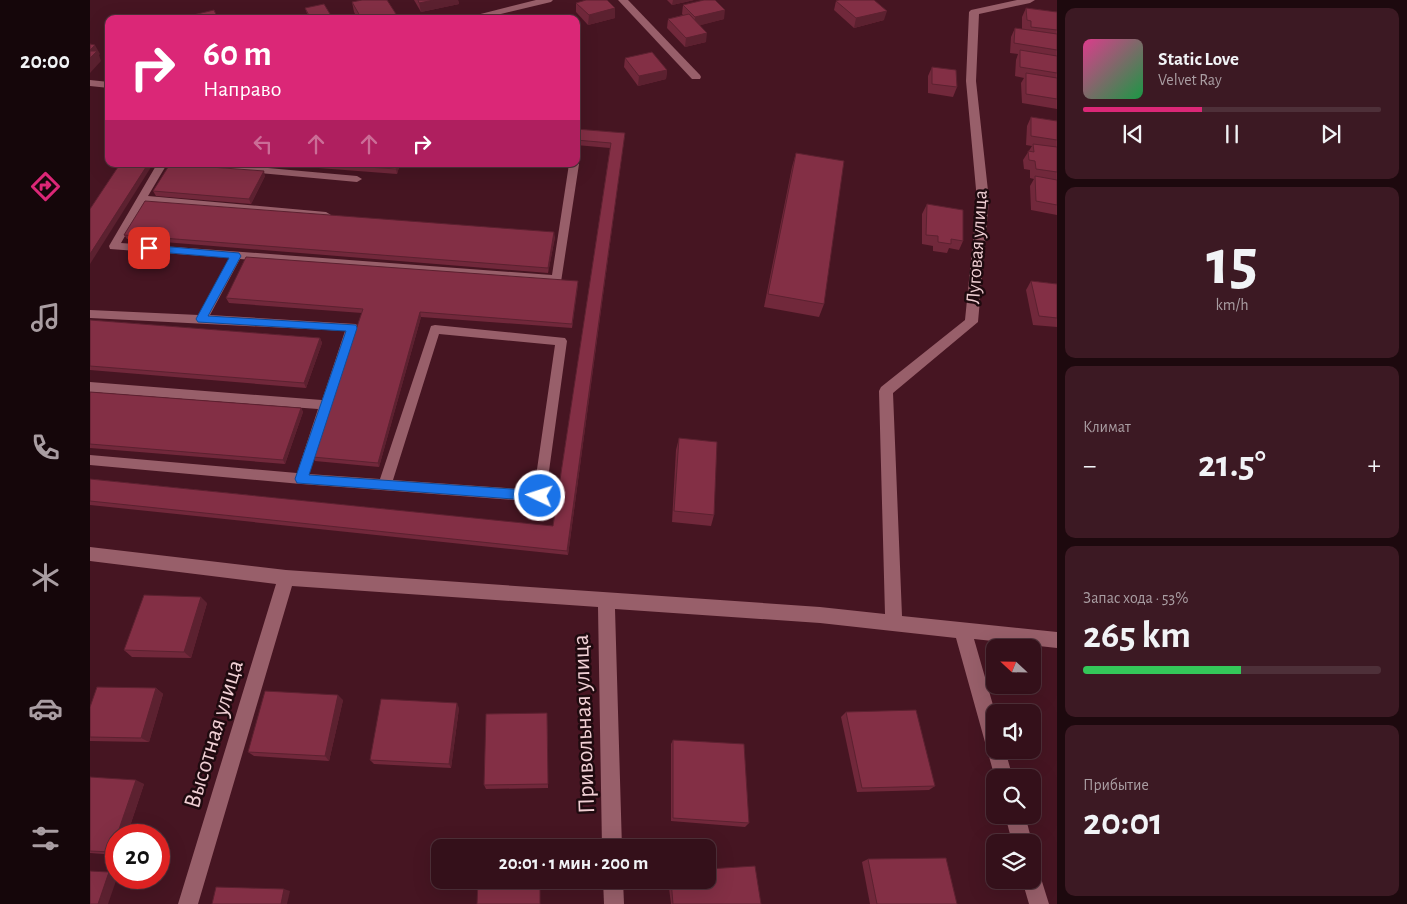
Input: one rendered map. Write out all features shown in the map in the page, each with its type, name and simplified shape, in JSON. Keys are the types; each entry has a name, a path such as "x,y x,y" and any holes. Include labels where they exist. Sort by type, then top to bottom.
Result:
{"street":[{"path":"483,15 548,0"},
{"path":"623,0 696,77"},
{"name":"Луговая улица","path":"894,623 886,391 971,322 983,200 971,80 974,12 1030,0"},
{"path":"90,83 105,85"},
{"path":"90,554 286,578 820,615 1057,640"},
{"name":"Высотная улица","path":"188,904 286,578"},
{"name":"Привольная улица","path":"606,600 612,839"},
{"path":"963,630 986,713"},
{"path":"613,889 614,904"},
{"path":"1035,889 1040,904"}],"lane":[{"path":"160,167 114,246 557,279 574,167"},
{"path":"226,167 358,179"},
{"path":"141,200 333,216"},
{"path":"202,319 236,256"},
{"path":"90,314 352,328 301,479"},
{"path":"90,460 301,479 540,496 561,341 435,329 385,485"},
{"path":"90,387 326,405"}],"building":[{"path":"387,0 396,14 359,15 352,2"},
{"path":"418,0 434,0 419,3"},
{"path":"586,0 607,0 615,8 589,15 576,3"},
{"path":"704,0 715,0 725,10 695,17 683,5"},
{"path":"874,0 887,11 856,18 836,1"},
{"path":"324,4 331,15 309,15 305,8"},
{"path":"1026,8 1057,12 1057,30 1031,27 1031,21 1027,20"},
{"path":"214,10 216,15 193,15"},
{"path":"689,14 707,33 686,38 668,19"},
{"path":"1015,28 1057,34 1057,50 1014,43"},
{"path":"1020,50 1057,56 1057,73 1020,67"},
{"path":"90,51 97,51 90,58"},
{"path":"652,52 667,70 639,76 625,58"},
{"path":"932,67 956,70 957,87 932,84"},
{"path":"1026,73 1057,78 1057,99 1026,94"},
{"path":"1031,117 1057,121 1057,140 1031,136"},
{"path":"580,129 625,133 567,551 90,501 90,479 553,526 611,143 580,140"},
{"path":"1033,144 1057,147 1057,172 1036,169 1035,161 1029,160 1028,151 1034,152"},
{"path":"796,153 844,161 824,304 768,294"},
{"path":"118,167 146,167 90,254 90,209"},
{"path":"168,167 210,167 264,171 249,199 153,191"},
{"path":"368,167 397,167 396,169"},
{"path":"1035,176 1057,180 1057,205 1036,201"},
{"path":"145,201 554,232 548,268 124,235"},
{"path":"927,204 963,210 963,241 951,239 951,244 938,242 938,236 926,235"},
{"path":"246,257 578,281 572,324 420,312 378,463 313,457 363,309 226,298"},
{"path":"1031,281 1057,284 1057,318 1039,316"},
{"path":"90,320 320,338 304,383 90,366"},
{"path":"90,392 301,408 283,460 90,444"},
{"path":"679,438 717,442 714,515 674,511"},
{"path":"144,595 201,597 184,652 124,650"},
{"path":"97,687 156,688 141,738 90,737 90,707"},
{"path":"265,691 338,695 325,756 248,752"},
{"path":"381,699 457,703 449,764 370,760"},
{"path":"916,710 935,786 862,788 846,712"},
{"path":"547,713 548,784 484,785 486,714"},
{"path":"673,740 744,744 749,823 673,818"},
{"path":"90,777 136,780 121,824 105,824 105,852 90,851"},
{"path":"946,858 957,904 877,904 868,859"},
{"path":"755,866 761,904 673,904 672,889 716,889 716,868"},
{"path":"90,871 105,872 105,884 98,904 90,904"},
{"path":"216,887 284,889 281,904 212,904"},
{"path":"478,889 540,889 540,904 477,904"}],"route":[{"path":"149,248 236,256 202,319 352,328 301,479 540,496"}]}
